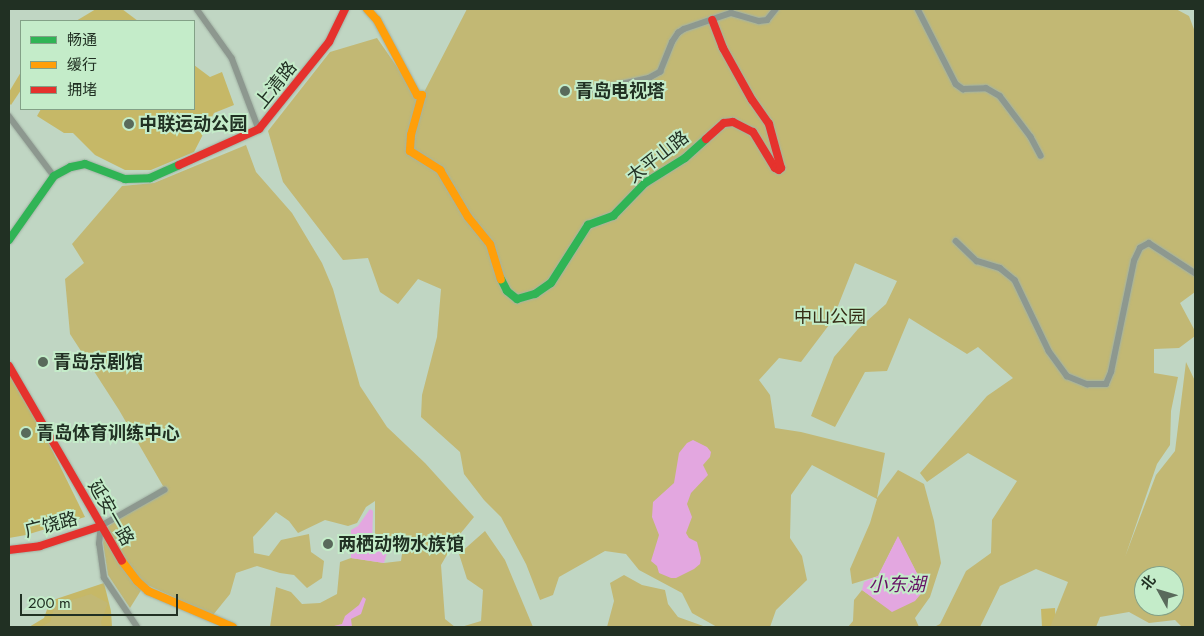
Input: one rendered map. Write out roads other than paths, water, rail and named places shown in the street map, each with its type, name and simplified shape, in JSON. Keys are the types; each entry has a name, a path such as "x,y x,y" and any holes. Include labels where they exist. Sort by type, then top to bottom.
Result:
{"street":[{"path":"197,9 232,58 259,129"},
{"name":"上清路","path":"9,240 12,230 54,176 71,166 85,164 125,178 150,178 259,129 329,42 346,9"},
{"name":"太平山路","path":"368,9 378,20 417,95 422,95 411,135 410,152 429,161 440,170 468,217 490,244 502,282 507,291 517,299 535,294 551,283 588,225 613,216 645,183 685,158 724,123 733,122 754,132 775,168 779,170 781,168 769,124 752,100 723,48 712,20"},
{"path":"594,90 649,78 660,72 678,33 731,12 759,21 767,20 776,9"},
{"path":"918,9 956,84 962,89 986,88 1000,96 1031,137 1042,156"},
{"path":"9,116 54,176"},
{"path":"956,242 977,261 1000,268 1015,280 1049,351 1067,376 1087,384 1106,384 1112,372 1134,261 1140,248 1149,243 1195,273"},
{"name":"延安一路","path":"9,366 130,573 142,586 233,627"},
{"path":"137,627 104,578 100,544 101,526 164,490"},
{"name":"广饶路","path":"9,550 40,546 101,526"}],"water":[{"path":"693,440 707,447 711,452 710,457 703,465 708,475 691,493 687,504 692,517 686,533 689,538 697,542 701,558 700,564 694,569 676,578 671,578 659,573 657,566 651,561 659,535 652,517 653,502 674,483 679,453 687,443"},
{"path":"370,509 373,511 372,545 384,541 390,543 384,563 351,558 351,530 358,526"},
{"name":"小东湖","path":"898,536 925,589 915,601 892,612 862,590 864,582 878,576"},
{"path":"363,597 366,599 361,614 351,619 352,627 330,627 342,624 345,616 359,605"}],"place":[{"name":"青岛电视塔","path":"565,91"},
{"name":"中联运动公园","path":"129,124"},
{"name":"青岛京剧馆","path":"43,362"},
{"name":"青岛体育训练中心","path":"26,433"},
{"name":"两栖动物水族馆","path":"328,544"}],"park label":[{"name":"中山公园","path":"830,317"}]}
